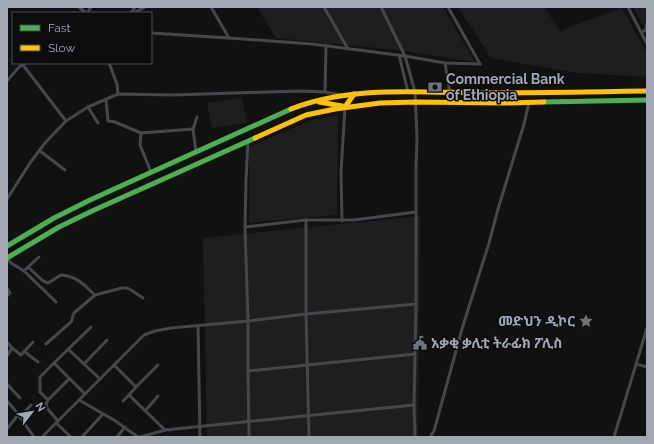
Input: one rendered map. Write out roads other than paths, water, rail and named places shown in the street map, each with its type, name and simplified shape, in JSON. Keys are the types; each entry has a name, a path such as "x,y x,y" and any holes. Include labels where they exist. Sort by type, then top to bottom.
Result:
{"main road":[{"path":"7,246 60,215 90,200 277,115 315,101 354,94 381,92 547,94 647,91"},
{"path":"345,107 354,94"},
{"path":"7,258 59,227 92,211 306,115 345,107 380,103 529,103 647,100"},
{"path":"315,101 345,107"}],"street":[{"path":"134,12 145,7"},
{"path":"211,7 229,38"},
{"path":"324,7 348,49"},
{"path":"381,7 405,56 415,92 417,137 414,405 415,437"},
{"path":"152,33 326,45 445,63 480,64 448,7"},
{"path":"628,7 647,44"},
{"path":"641,32 647,30 647,24"},
{"path":"325,92 326,45"},
{"path":"399,55 408,92"},
{"path":"445,63 450,93"},
{"path":"7,81 24,64 66,121"},
{"path":"109,64 117,84 118,94"},
{"path":"7,199 45,143 66,121 88,107 118,94 173,95 299,91 325,92 343,96"},
{"path":"106,100 108,121 115,122 141,133 192,129"},
{"path":"430,437 434,431 462,329 489,243 529,103"},
{"path":"88,107 98,123"},
{"path":"342,221 341,172 345,107"},
{"path":"196,152 192,129 197,118"},
{"path":"141,133 140,145 151,172"},
{"path":"248,141 245,227 248,321 249,437"},
{"path":"40,151 65,170"},
{"path":"245,227 306,220 354,220 416,212"},
{"path":"306,220 306,314 309,437"},
{"path":"24,271 39,257"},
{"path":"7,258 11,263 24,271 56,302"},
{"path":"7,266 11,263"},
{"path":"28,267 46,282 50,282 61,275 78,280 95,295"},
{"path":"7,288 10,293 7,296"},
{"path":"46,344 73,320 74,313 95,295 127,288 143,298"},
{"path":"42,437 144,335 155,331 306,314 416,304"},
{"path":"198,326 200,437"},
{"path":"48,400 40,393 40,377 91,327"},
{"path":"614,437 647,328"},
{"path":"84,364 107,340"},
{"path":"7,342 20,355 23,355 33,342"},
{"path":"7,356 12,348"},
{"path":"68,349 100,379"},
{"path":"25,352 38,362"},
{"path":"248,371 415,354"},
{"path":"54,363 85,394"},
{"path":"636,364 647,367"},
{"path":"114,365 136,387"},
{"path":"123,401 158,365"},
{"path":"69,379 48,400 46,404 47,408 57,422 70,437"},
{"path":"7,384 20,398"},
{"path":"129,395 165,430"},
{"path":"145,411 158,396"},
{"path":"79,400 104,414 139,437 165,430 414,405"},
{"path":"7,401 34,437"},
{"path":"7,429 31,405"},
{"path":"82,437 104,414"},
{"path":"117,437 125,427"}],"place":[{"name":"Commercial Bank of Ethiopia","path":"435,87"},
{"name":"መድህን ዲኮር","path":"586,321"},
{"name":"አቃቂ ቃሊቲ ትራፊክ ፖሊስ","path":"420,343"}]}
